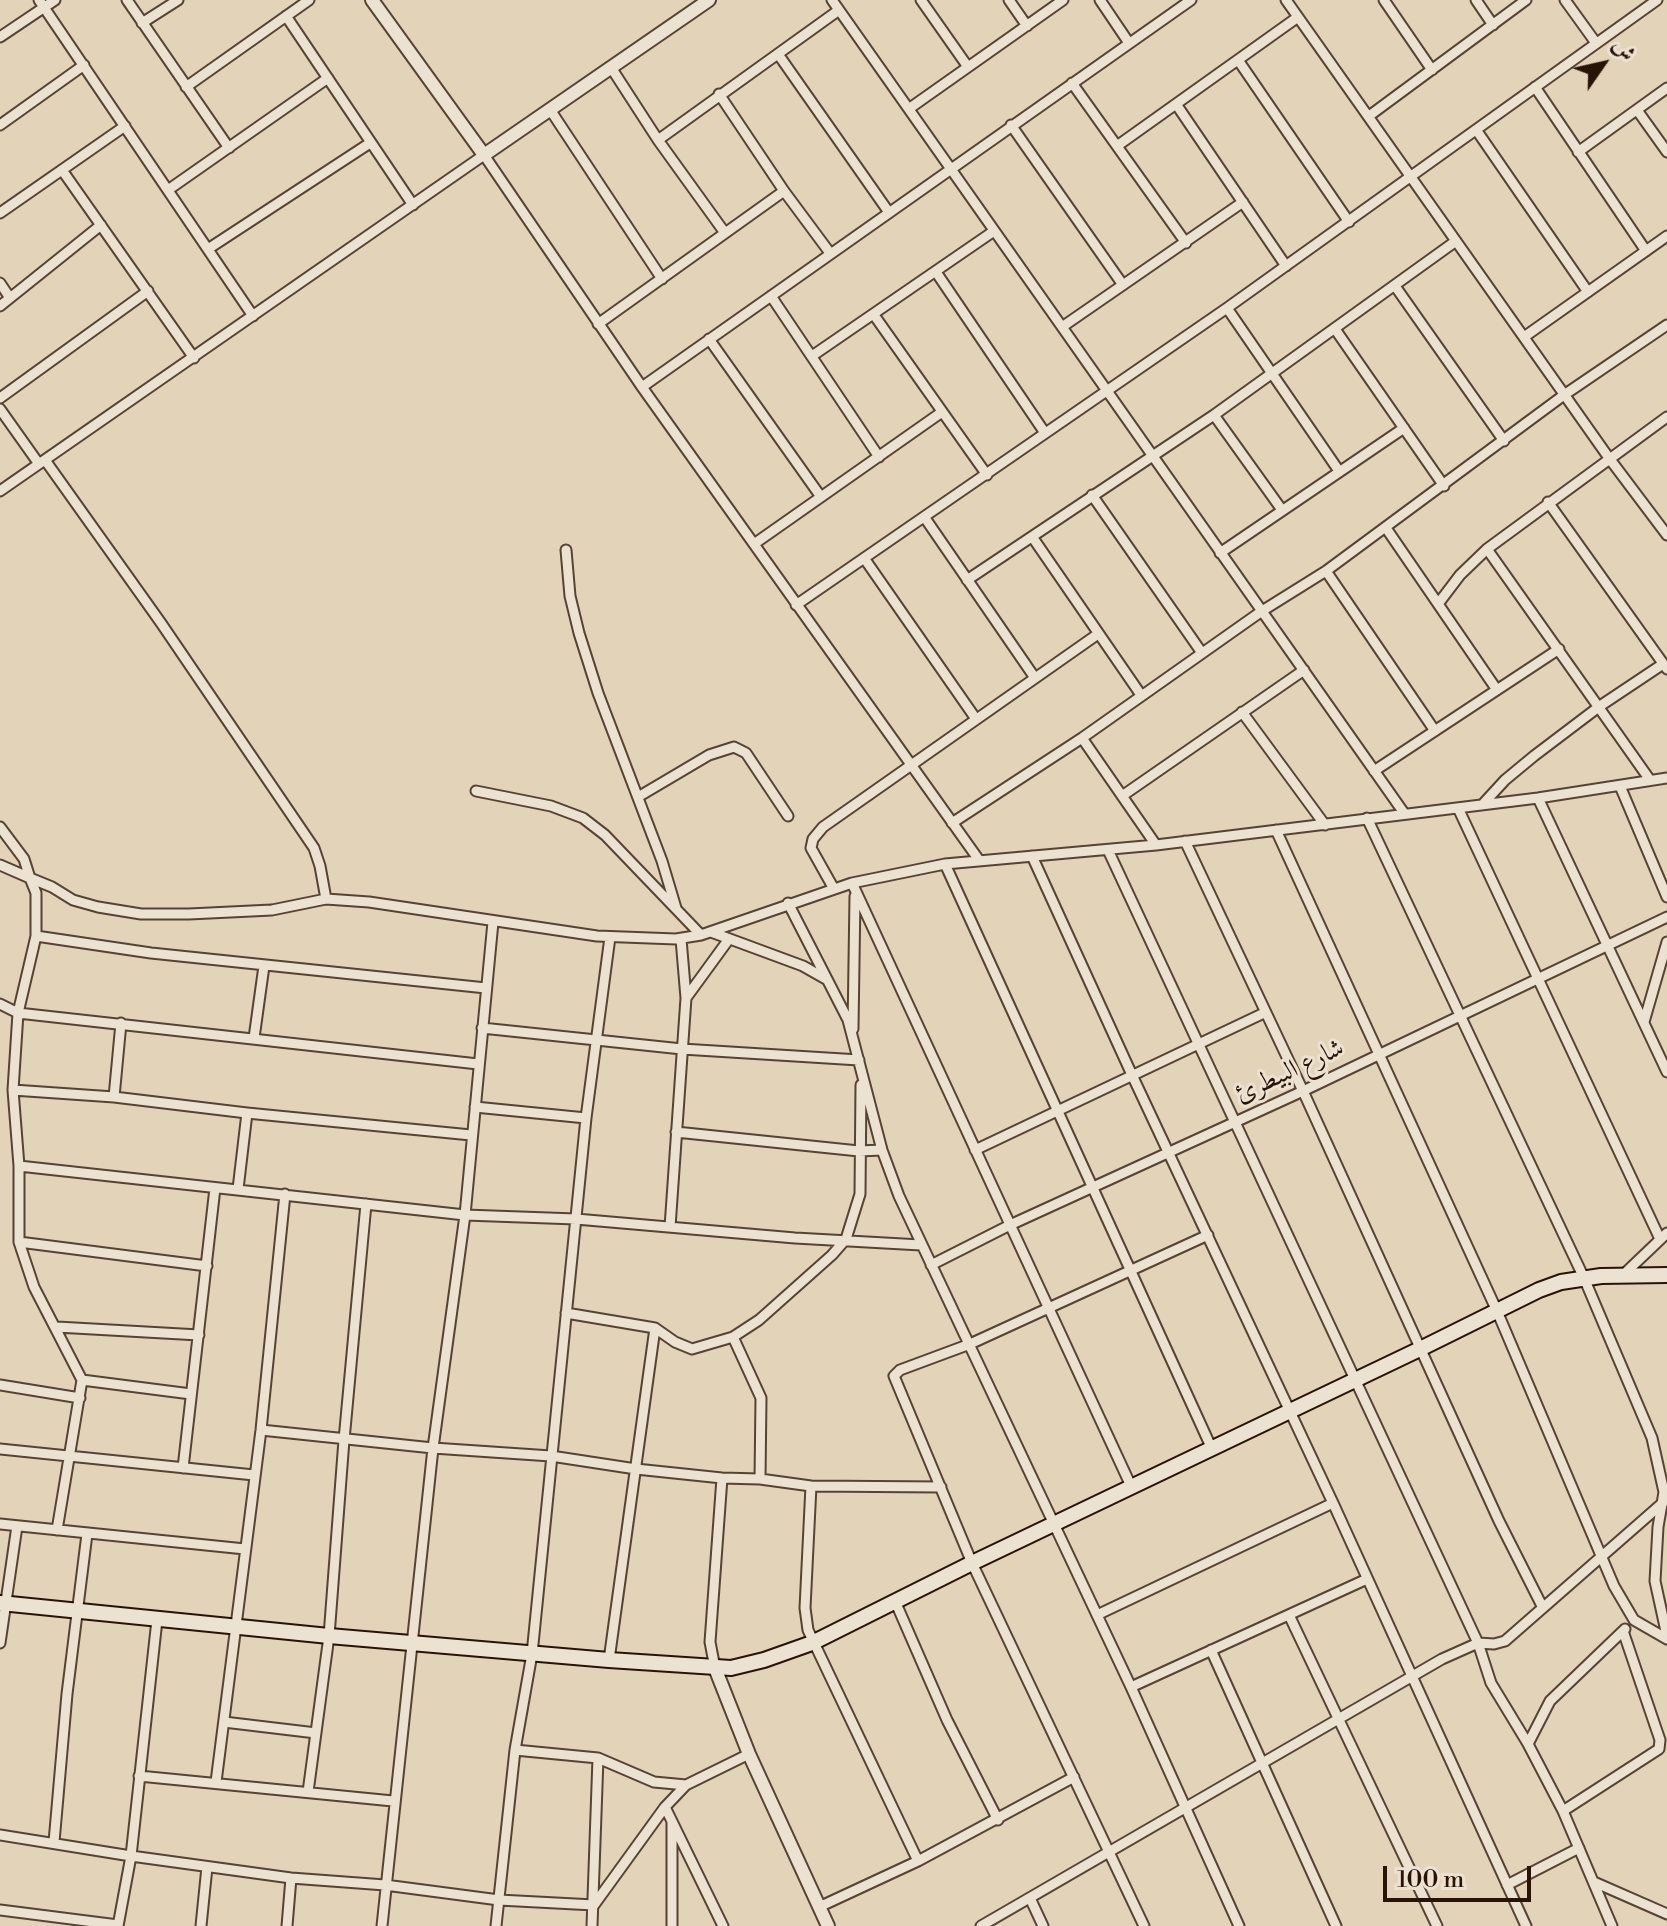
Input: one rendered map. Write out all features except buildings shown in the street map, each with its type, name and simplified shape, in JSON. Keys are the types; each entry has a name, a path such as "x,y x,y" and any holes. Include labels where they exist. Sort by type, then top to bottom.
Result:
{"main road":[{"path":"3,1603 532,1654 715,1668 747,1664 812,1643 1053,1523 1539,1290 1584,1278 1667,1275"}],"street":[{"path":"0,37 42,4 55,0"},
{"path":"127,0 229,148"},
{"path":"142,23 178,0"},
{"path":"186,87 309,0"},
{"path":"372,0 484,155 642,387 979,860"},
{"path":"832,0 1404,813"},
{"path":"921,0 968,67"},
{"path":"1009,0 1027,26"},
{"path":"910,108 1063,0"},
{"path":"1100,0 1129,43"},
{"path":"642,387 1191,0"},
{"path":"1286,0 1564,395 1667,535"},
{"path":"1384,0 1432,70"},
{"path":"1476,0 1493,25"},
{"path":"1369,116 1526,0"},
{"path":"1565,0 1596,43"},
{"path":"796,605 1227,308 1656,0"},
{"path":"0,491 706,1"},
{"path":"42,4 253,316"},
{"path":"658,140 839,10"},
{"path":"286,16 413,205"},
{"path":"1117,146 1298,17"},
{"path":"778,54 888,211"},
{"path":"1238,60 1349,222"},
{"path":"0,125 84,65"},
{"path":"612,69 658,140 725,233"},
{"path":"168,190 328,78"},
{"path":"1072,83 1186,243"},
{"path":"1535,87 1646,251"},
{"path":"1578,152 1667,88"},
{"path":"719,94 830,253"},
{"path":"1176,104 1286,266"},
{"path":"1637,110 1667,152"},
{"path":"551,111 662,279"},
{"path":"1011,125 1123,285"},
{"path":"0,213 125,126"},
{"path":"1477,131 1588,292"},
{"path":"208,249 370,143"},
{"path":"62,170 194,358"},
{"path":"598,324 784,191"},
{"path":"1062,327 1243,202"},
{"path":"0,306 101,225"},
{"path":"812,356 994,231"},
{"path":"1524,337 1667,236"},
{"path":"967,580 1214,415 1456,241"},
{"path":"936,272 1045,433"},
{"path":"0,283 10,298"},
{"path":"1395,286 1504,441"},
{"path":"0,398 148,291"},
{"path":"771,296 879,457"},
{"path":"1227,308 1339,471"},
{"path":"874,315 987,475"},
{"path":"952,823 1082,738 1262,611 1326,571 1564,395 1667,325"},
{"path":"1335,329 1444,486"},
{"path":"709,339 821,497"},
{"path":"0,409 161,623 314,848 326,899"},
{"path":"754,544 942,412"},
{"path":"1214,415 1282,510"},
{"path":"1438,604 1460,575 1487,549 1667,417"},
{"path":"1220,553 1404,428"},
{"path":"1092,495 1202,653"},
{"path":"1483,804 1518,769 1600,706 1665,666 1548,502"},
{"path":"925,518 1035,678"},
{"path":"1386,528 1497,690"},
{"path":"1033,538 1141,695"},
{"path":"1487,549 1650,780"},
{"path":"566,550 570,596 579,633 676,908"},
{"path":"864,558 976,719"},
{"path":"1326,571 1435,731"},
{"path":"834,889 812,852 813,839 832,820 1098,634"},
{"path":"1374,771 1559,649"},
{"path":"1122,796 1304,670"},
{"path":"1242,712 1325,825"},
{"path":"1082,738 1156,845"},
{"path":"638,797 709,755 734,747 746,753 788,816"},
{"path":"0,865 88,905 141,914 272,910 326,899 369,902 610,937 681,939 706,934 834,889 854,888 945,864 1108,850 1325,825 1667,778"},
{"path":"1620,786 1667,897"},
{"path":"476,791 551,806 583,818 706,934 729,939 810,969 828,981"},
{"path":"1538,798 1667,1072"},
{"path":"1458,808 1663,1236 1623,1275"},
{"path":"1367,818 1584,1278 1652,1438 1666,1500 1658,1527 1655,1581 1667,1638"},
{"path":"0,827 24,859 36,893 36,936 18,1013 13,1090 19,1166 19,1242 34,1287 82,1380 57,1530"},
{"path":"1276,830 1497,1311 1600,1556 1634,1620 1667,1638"},
{"path":"1185,841 1422,1348 1499,1521 1543,1608"},
{"path":"1108,850 1478,1643 1491,1683 1563,1811 1612,1926"},
{"path":"1032,856 1526,1926"},
{"path":"945,864 1212,1449"},
{"path":"853,1038 854,888"},
{"path":"854,888 1131,1486"},
{"path":"788,903 843,1009 882,1150 921,1245 1131,1687 1239,1926"},
{"name":"شارع البيطرئ","path":"931,1265 1667,917"},
{"path":"382,1926 433,1448 465,1215 493,922"},
{"path":"36,936 151,953 486,988"},
{"path":"496,1926 515,1750 532,1654 586,1118 610,937"},
{"path":"670,1227 686,998 681,939"},
{"path":"686,998 729,939"},
{"path":"1644,1022 1667,942"},
{"path":"254,1038 264,966"},
{"path":"0,1004 18,1013 478,1064"},
{"path":"975,1150 1264,1013"},
{"path":"114,1097 121,1023"},
{"path":"482,1028 682,1049 859,1060"},
{"path":"566,1313 655,1328 692,1349 733,1337 759,1320 846,1239 860,1194 861,1073"},
{"path":"13,1090 114,1097 471,1135"},
{"path":"475,1107 586,1118"},
{"path":"238,1189 247,1113"},
{"path":"676,1132 859,1151 882,1150"},
{"path":"19,1166 465,1215 576,1219 795,1238 921,1245"},
{"path":"183,1468 215,1188"},
{"path":"216,1782 261,1430 285,1194"},
{"path":"308,1792 329,1636 366,1204"},
{"path":"1144,1926 972,1563 894,1375 903,1368 970,1344 1208,1235"},
{"path":"19,1242 207,1266"},
{"path":"57,1327 199,1335"},
{"path":"609,1660 655,1328"},
{"path":"733,1337 762,1403 760,1479"},
{"path":"82,1380 191,1394"},
{"path":"0,1385 80,1398"},
{"path":"261,1430 433,1448 551,1456 636,1469 811,1486 941,1487"},
{"path":"0,1449 254,1475"},
{"path":"722,1478 710,1642 715,1668 749,1754 828,1926"},
{"path":"811,1486 805,1608 812,1643 918,1861"},
{"path":"981,1926 1442,1659 1478,1643 1505,1641 1666,1500"},
{"path":"1097,1615 1333,1503"},
{"path":"0,1524 245,1549"},
{"path":"0,1643 3,1603 17,1526"},
{"path":"54,1842 67,1694 87,1534"},
{"path":"1131,1687 1367,1579"},
{"path":"895,1601 947,1720 998,1820"},
{"path":"1289,1615 1437,1926"},
{"path":"0,1910 118,1925 131,1856 157,1620"},
{"path":"1528,1744 1546,1706 1557,1692 1634,1620"},
{"path":"1563,1811 1659,1749 1660,1740 1623,1631"},
{"path":"1211,1650 1336,1926"},
{"path":"224,1722 316,1733"},
{"path":"515,1750 598,1758 654,1782 686,1785"},
{"path":"594,1905 665,1807 686,1785 749,1754"},
{"path":"592,1926 598,1758"},
{"path":"139,1776 393,1801"},
{"path":"819,1907 918,1861 1074,1777"},
{"path":"665,1807 723,1926"},
{"path":"672,1819 672,1926"},
{"path":"0,1835 291,1878 385,1885 499,1900 594,1905"},
{"path":"1507,1885 1579,1848"},
{"path":"201,1926 207,1867"},
{"path":"287,1926 291,1878"},
{"path":"1594,1882 1667,1914"},
{"path":"1030,1898 1043,1926"}]}
